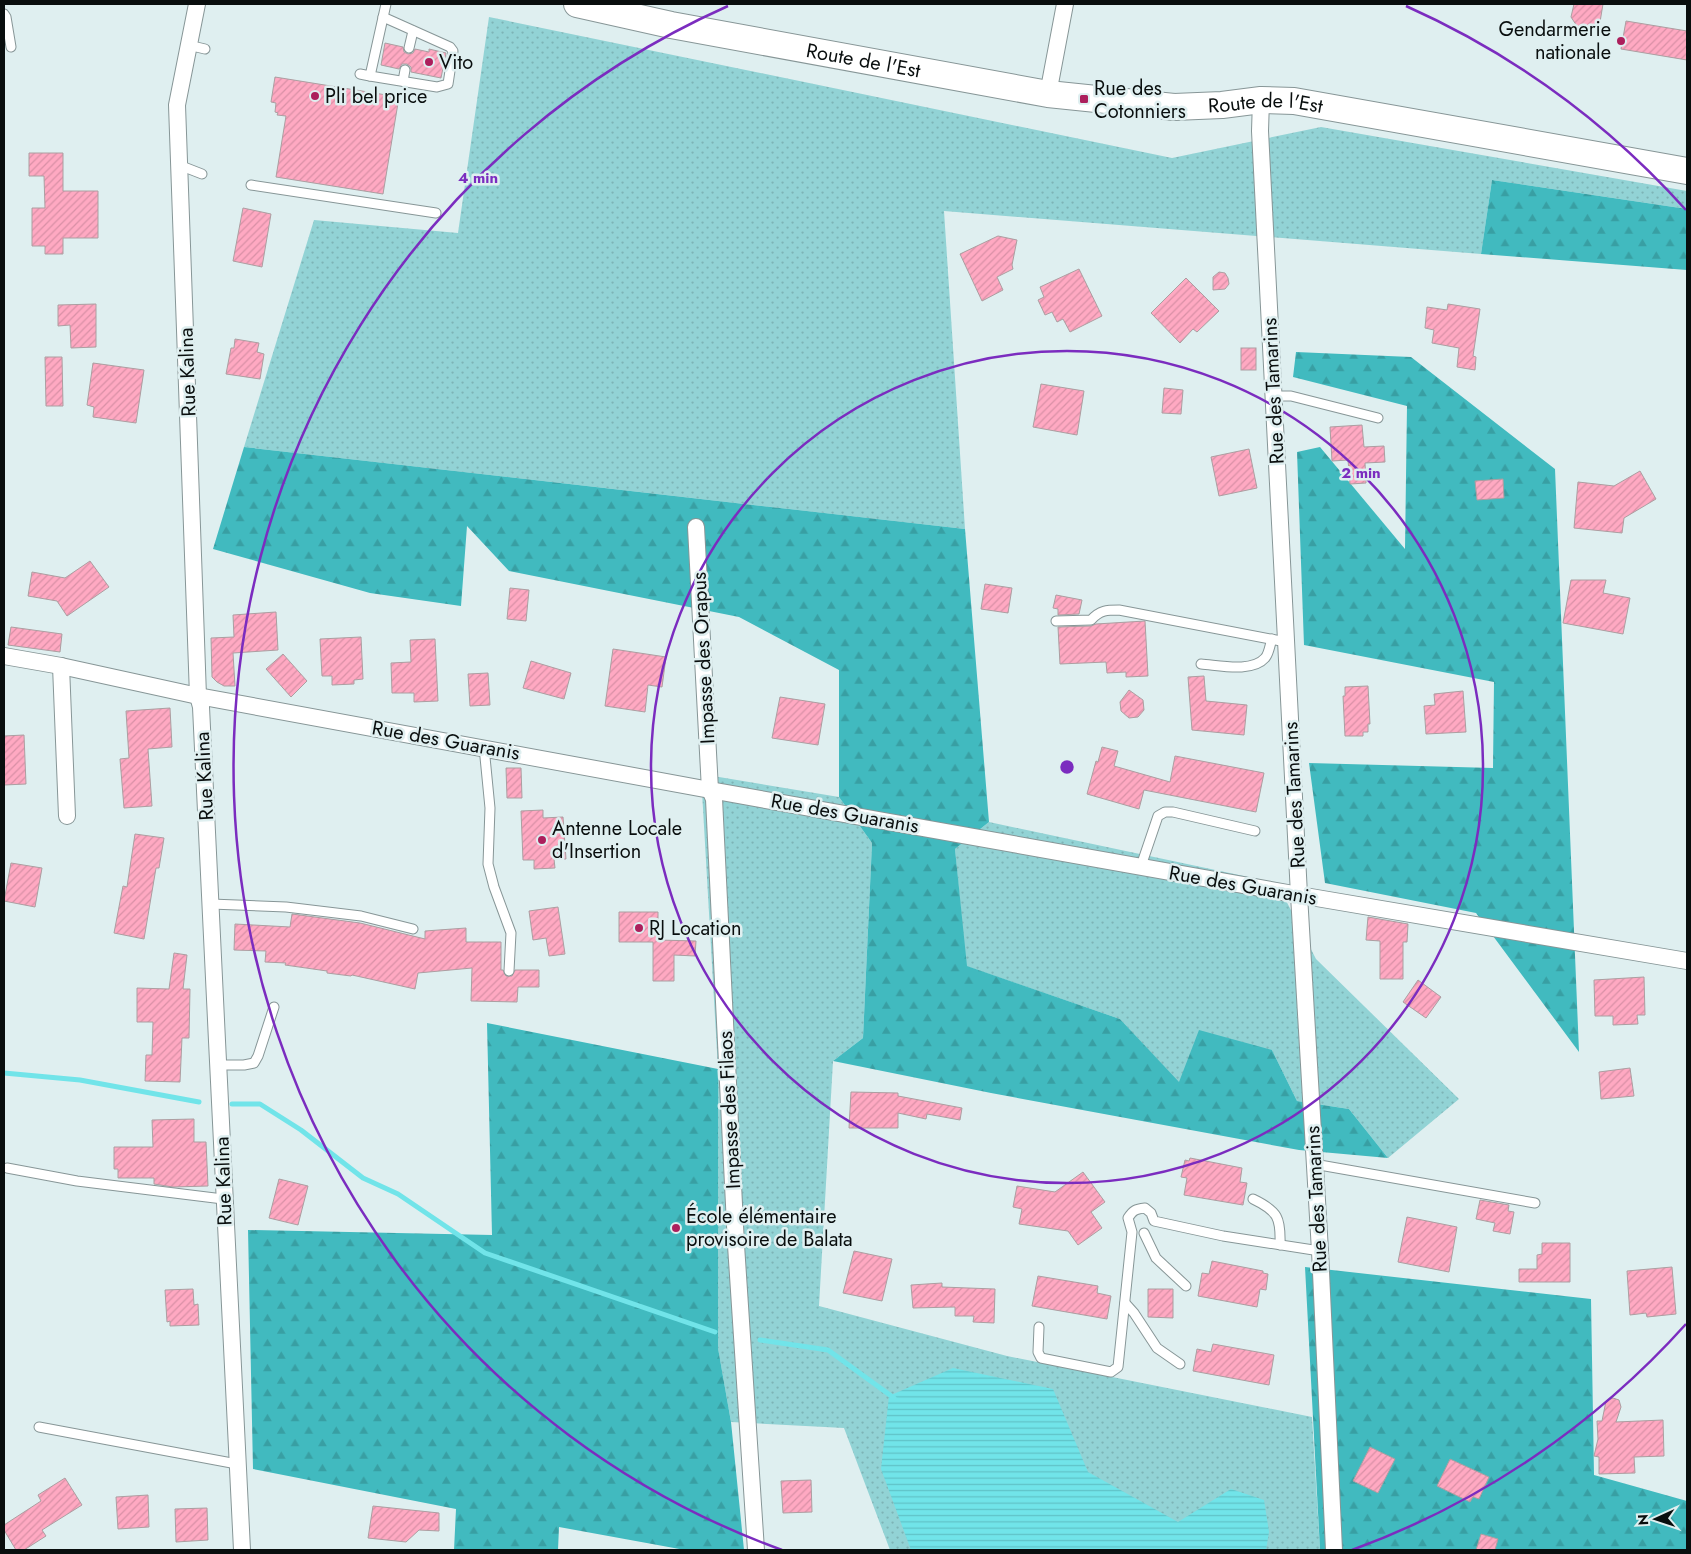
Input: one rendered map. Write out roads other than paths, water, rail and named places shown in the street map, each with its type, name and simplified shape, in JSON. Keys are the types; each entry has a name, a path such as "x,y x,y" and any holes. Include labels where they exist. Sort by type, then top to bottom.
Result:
{"main road":[{"name":"Route de l'Est","path":"576,4 672,26 1048,94 1174,107 1222,105 1261,100 1294,101 1687,172"}],"street":[{"name":"Rue Kalina","path":"197,4 177,105 198,696 201,707 219,1066 223,1199 242,1550"},
{"path":"1048,94 1065,4"},
{"name":"Rue des Tamarins","path":"1261,100 1260,131 1274,396 1279,640 1299,895 1320,1250 1334,1550"},
{"name":"Impasse des Orapus","path":"696,527 710,790"},
{"name":"Rue des Guaranis","path":"4,656 61,666 198,696 710,790 1299,895 1687,961"},
{"path":"61,666 67,816"},
{"name":"Impasse des Filaos","path":"710,790 714,798 736,1245 756,1550"}],"lane":[{"path":"370,76 386,4"},
{"path":"4,14 11,47"},
{"path":"360,74 437,87 448,84 453,51 445,44 383,18"},
{"path":"409,48 413,31"},
{"path":"188,45 204,48"},
{"path":"403,81 405,70"},
{"path":"179,165 202,174"},
{"path":"251,185 436,213"},
{"path":"1274,396 1291,396 1378,418"},
{"path":"1056,621 1091,620 1098,613 1106,610 1119,610 1279,640 1266,658 1244,667 1201,664"},
{"path":"484,747 490,808 488,864 494,887 511,932 509,971"},
{"path":"1141,866 1158,816 1165,812 1173,812 1255,830"},
{"path":"211,904 286,907 361,916 413,929"},
{"path":"219,1066 254,1063 274,1007"},
{"path":"1314,1164 1536,1203"},
{"path":"7,1168 77,1181 223,1199"},
{"path":"1253,1199 1268,1206 1277,1216 1280,1245"},
{"path":"1039,1327 1038,1352 1041,1358 1111,1372 1118,1367 1132,1232 1128,1218 1136,1209 1145,1208 1151,1213 1154,1221 1152,1227 1144,1233 1132,1232"},
{"path":"1154,1221 1223,1236 1320,1250"},
{"path":"1144,1233 1156,1258 1186,1286"},
{"path":"1125,1303 1134,1313 1157,1348 1180,1364"},
{"path":"39,1427 237,1464"}],"waterway":[{"path":"4,1073 80,1080 199,1102"},
{"path":"232,1104 260,1104 301,1130 363,1178 398,1194 485,1253 715,1332"},
{"path":"760,1340 828,1350 894,1398"}],"place":[{"name":"Gendarmerie nationale","path":"1621,41"},
{"name":"Vito","path":"429,62"},
{"name":"Pli bel price","path":"315,96"},
{"name":"Rue des Cotonniers","path":"1084,99"},
{"name":"Antenne Locale d'Insertion","path":"542,840"},
{"name":"RJ Location","path":"639,928"},
{"name":"École élémentaire provisoire de Balata","path":"676,1228"}]}
